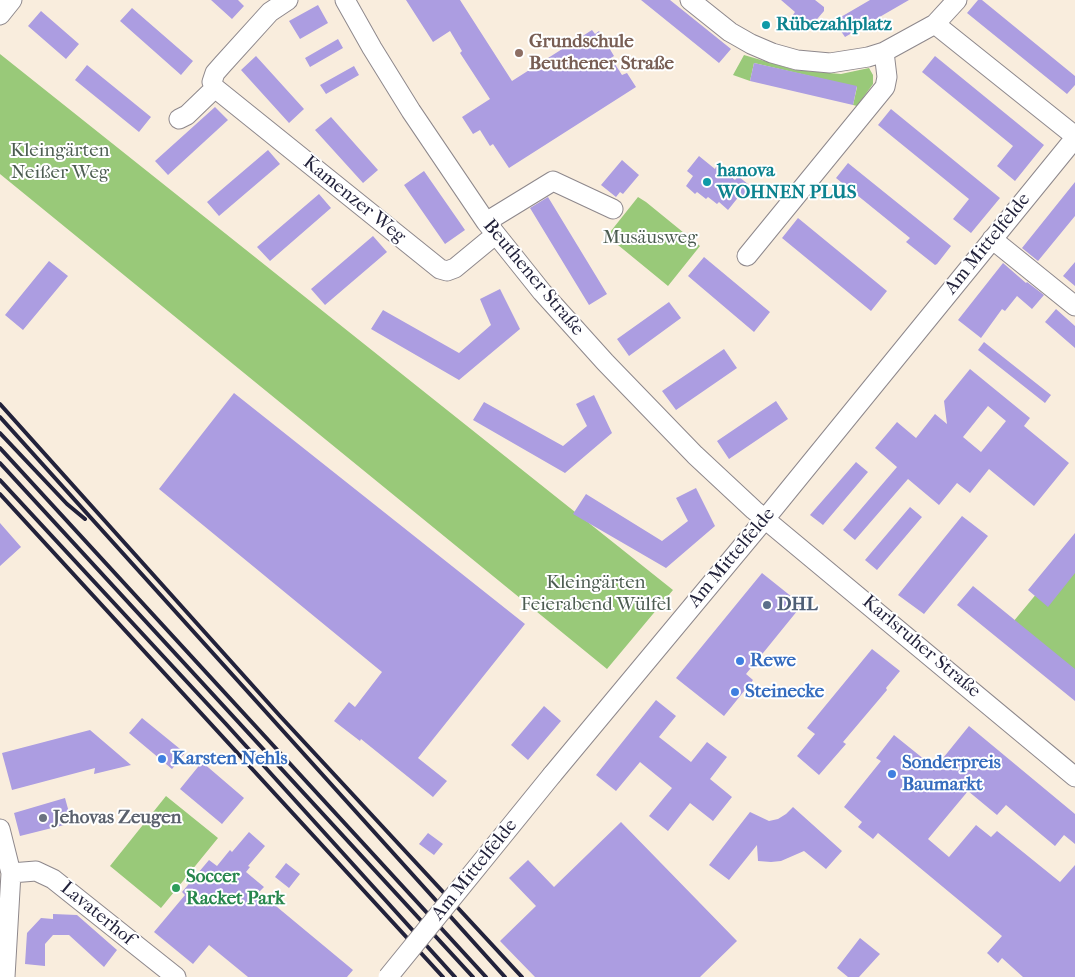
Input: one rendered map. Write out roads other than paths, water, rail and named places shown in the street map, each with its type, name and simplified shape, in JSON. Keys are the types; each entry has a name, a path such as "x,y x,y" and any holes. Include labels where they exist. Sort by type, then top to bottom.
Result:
{"street":[{"path":"0,15 12,0"},
{"path":"178,119 187,115 215,88 212,82 222,65 270,12 288,0"},
{"name":"Beuthener Straße","path":"345,0 410,111 491,229 542,292 605,362 695,455 766,519"},
{"path":"690,0 730,32 772,53 797,60 830,63 868,57 884,52 935,24 957,0"},
{"path":"935,24 1075,137"},
{"path":"747,256 885,87 887,77 884,52"},
{"name":"Kamenzer Weg","path":"215,88 440,269 447,271 455,268 491,229"},
{"name":"Am Mittelfelde","path":"388,977 552,775 766,519 1075,137"},
{"path":"491,229 554,181 613,209"},
{"path":"992,239 1075,306"},
{"name":"Karlsruher Straße","path":"766,519 1075,776"},
{"path":"0,829 11,873 5,977"},
{"name":"Lavaterhof","path":"11,873 36,871 53,879 176,977"}],"railway":[{"path":"0,404 280,716 522,977"},
{"path":"0,417 505,977"},
{"path":"0,433 67,504 85,519"},
{"path":"0,448 486,977"},
{"path":"0,463 473,977"},
{"path":"0,480 226,724 455,977"},
{"path":"0,494 443,977"}],"place":[{"name":"Rübezahlplatz","path":"766,25"},
{"name":"Grundschule Beuthener Straße","path":"519,53"},
{"name":"hanova WOHNEN PLUS","path":"707,182"},
{"name":"DHL","path":"767,605"},
{"name":"Rewe","path":"740,661"},
{"name":"Steinecke","path":"735,692"},
{"name":"Karsten Nehls","path":"162,759"},
{"name":"Sonderpreis Baumarkt","path":"892,774"},
{"name":"Jehovas Zeugen","path":"43,818"},
{"name":"Soccer Racket Park","path":"176,888"}],"park label":[{"name":"Kleingärten Neißer Weg","path":"60,162"},
{"name":"Musäusweg","path":"650,238"},
{"name":"Kleingärten Feierabend Wülfel","path":"596,594"}]}
